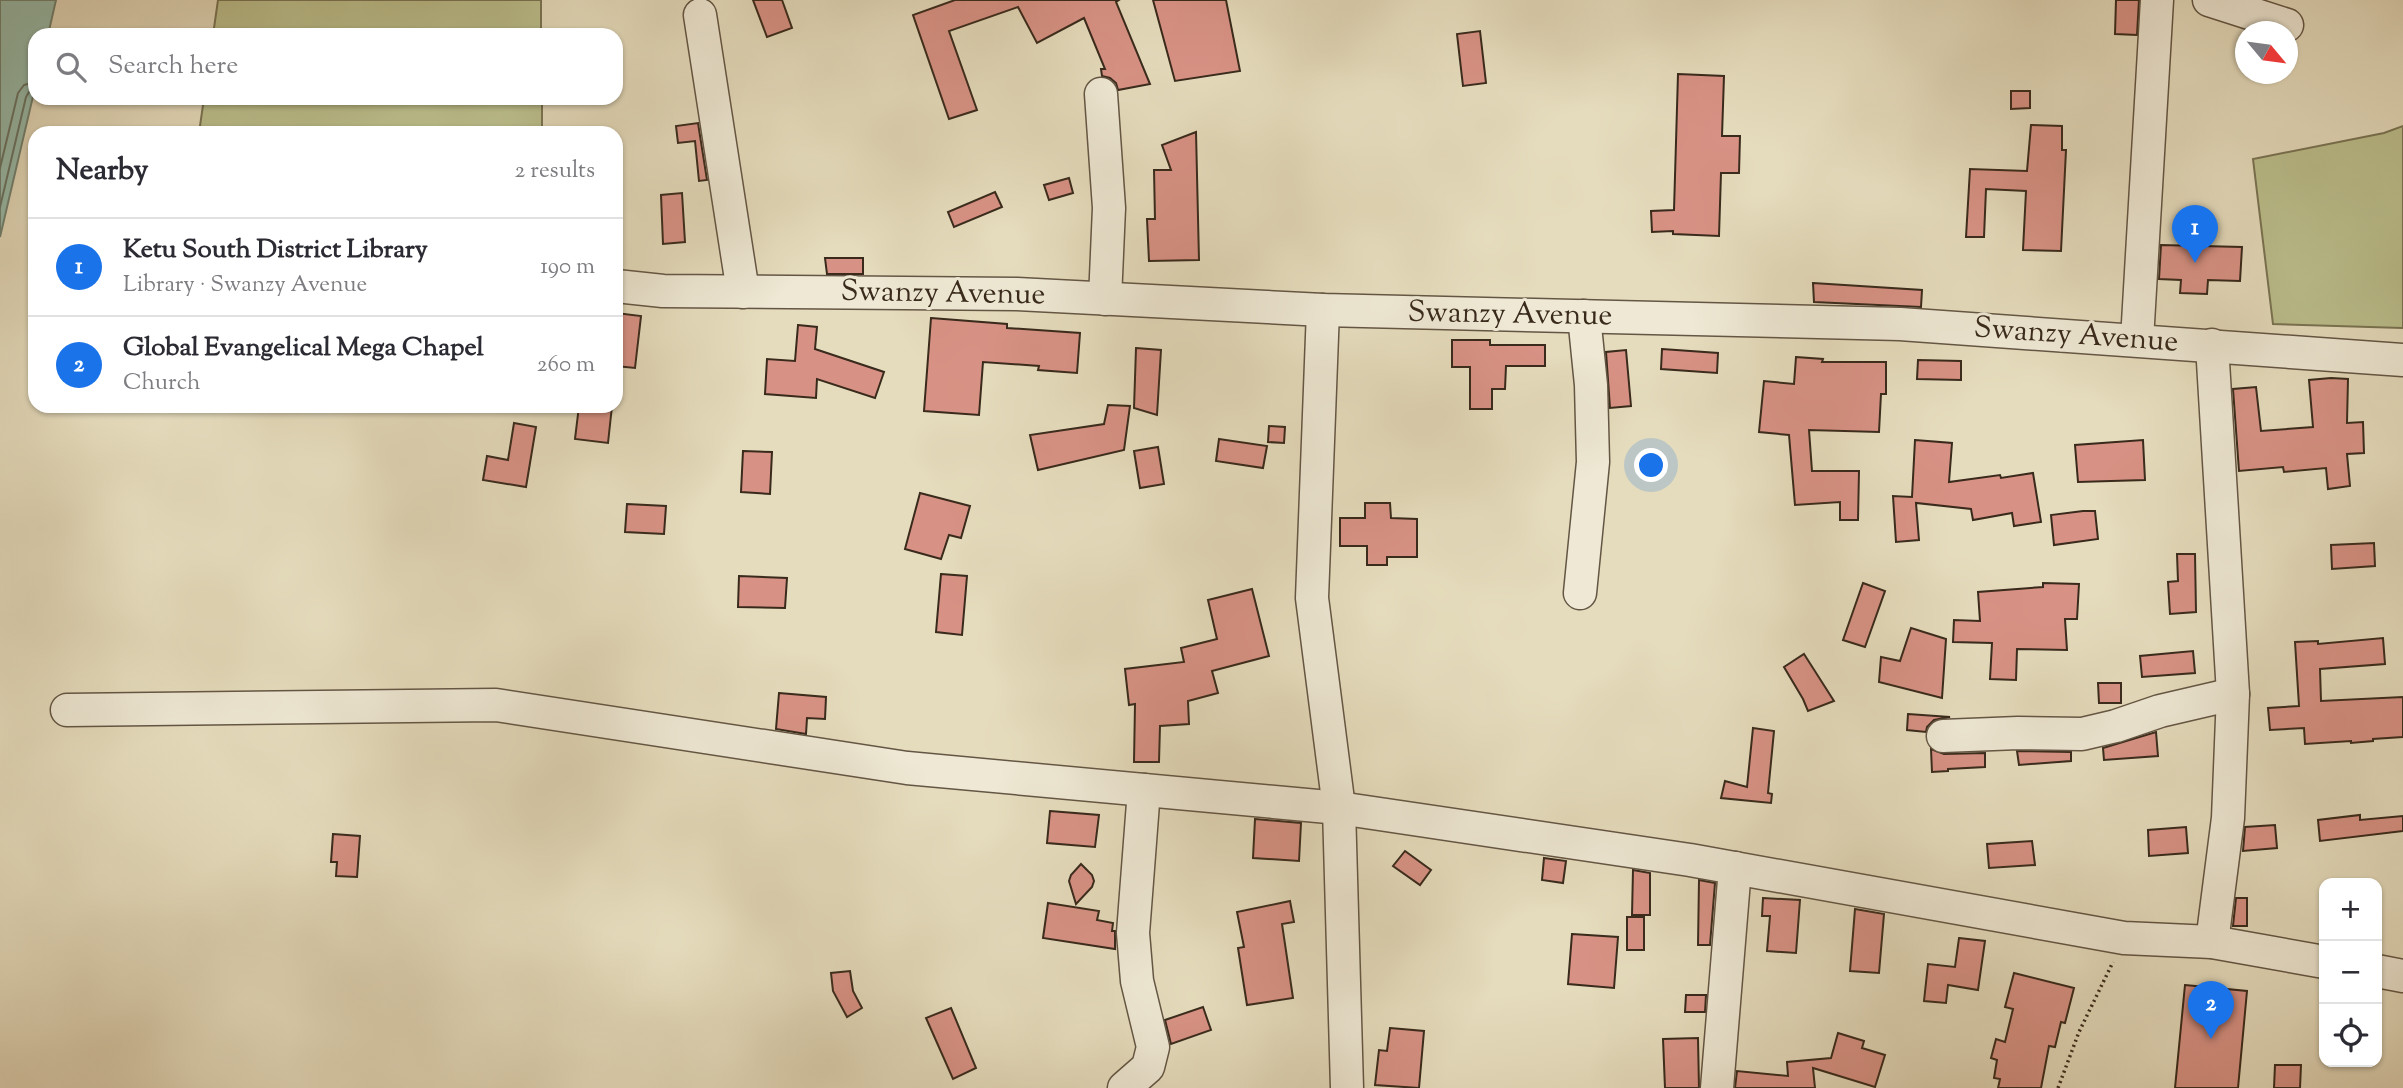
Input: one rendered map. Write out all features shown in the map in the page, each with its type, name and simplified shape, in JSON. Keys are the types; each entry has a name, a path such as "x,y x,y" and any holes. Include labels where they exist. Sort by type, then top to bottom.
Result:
{"street":[{"path":"2137,340 2157,0"},
{"path":"2209,0 2275,21"},
{"path":"700,16 743,292"},
{"path":"1101,94 1109,208 1105,299"},
{"name":"Swanzy Avenue","path":"623,287 663,291 1017,294 1323,310 1900,324 2403,360"},
{"path":"1323,310 1312,598 1339,808 1347,1088"},
{"path":"1580,593 1593,462 1591,385 1584,316"},
{"path":"2212,345 2232,694 2228,818 2212,942"},
{"path":"1943,736 2082,734 2160,711 2232,694"},
{"path":"67,710 496,705 907,768 1339,808 1735,868 2124,938 2212,942 2319,961"},
{"path":"1124,1088 1148,1067 1153,1048 1138,981 1133,933 1144,790"},
{"path":"1717,1088 1735,868"},
{"path":"2382,972 2403,976"}],"path":[{"path":"2058,1088 2079,1032 2124,938"}],"shaded area":[{"path":"218,0 541,0 541,28 214,28"},
{"path":"203,105 542,105 542,126 200,126"},
{"path":"2403,126 2403,328 2273,324 2253,159 2384,133"}],"water":[{"path":"0,0 56,0 50,28 28,28 28,105 31,105 0,237"}],"building":[{"path":"753,0 782,0 792,28 767,37"},
{"path":"955,0 1119,0 1116,2 1150,84 1118,90 1116,83 1102,76 1101,69 1105,69 1084,18 1037,43 1018,7 949,31 977,110 949,119 913,15"},
{"path":"1153,0 1226,0 1240,71 1175,81"},
{"path":"2116,0 2139,0 2137,35 2115,34"},
{"path":"1480,31 1486,83 1463,86 1457,34"},
{"path":"1678,74 1724,76 1722,136 1740,136 1739,173 1721,173 1719,236 1673,234 1673,231 1652,232 1651,211 1674,210"},
{"path":"2011,91 2030,91 2030,108 2011,109"},
{"path":"698,123 707,180 699,181 695,141 678,143 676,126"},
{"path":"2031,125 2062,126 2062,150 2066,150 2061,251 2023,250 2026,191 1986,189 1984,237 1966,237 1970,169 2027,171"},
{"path":"1196,132 1199,260 1149,261 1147,219 1155,219 1154,170 1171,170 1162,145"},
{"path":"1069,178 1073,193 1049,200 1044,185"},
{"path":"995,192 1002,207 954,227 948,212"},
{"path":"682,193 685,242 663,244 661,195"},
{"path":"2161,245 2242,247 2240,281 2208,280 2207,294 2180,293 2181,280 2159,279"},
{"path":"825,258 863,258 863,274 827,274"},
{"path":"1813,283 1922,290 1921,307 1814,302"},
{"path":"623,314 641,316 635,368 623,367"},
{"path":"931,318 1007,324 1007,328 1080,333 1077,373 1038,370 1039,366 983,362 979,415 924,411"},
{"path":"798,325 817,327 815,349 884,372 875,398 817,379 816,398 765,394 767,359 795,361"},
{"path":"1452,340 1490,340 1490,345 1545,345 1545,366 1506,366 1505,389 1492,389 1492,409 1470,409 1470,367 1452,367"},
{"path":"1136,348 1161,350 1157,415 1134,408"},
{"path":"1662,349 1718,353 1717,373 1661,369"},
{"path":"1626,350 1631,406 1610,408 1606,352"},
{"path":"1796,357 1823,359 1822,362 1886,362 1886,394 1881,394 1879,432 1809,430 1812,471 1859,471 1858,520 1840,520 1840,502 1795,505 1789,435 1759,432 1764,381 1794,384"},
{"path":"1918,360 1961,361 1961,380 1917,379"},
{"path":"2348,379 2347,423 2363,422 2364,453 2347,454 2350,486 2328,489 2326,468 2284,472 2283,467 2239,471 2233,389 2256,387 2261,431 2313,427 2309,380"},
{"path":"1108,405 1130,406 1124,450 1038,470 1030,435 1104,424"},
{"path":"578,413 611,413 608,443 575,439"},
{"path":"514,423 536,427 526,487 483,480 487,456 508,460"},
{"path":"1269,426 1285,427 1284,443 1268,442"},
{"path":"1219,439 1267,446 1263,468 1216,461"},
{"path":"1915,440 1952,443 1949,482 2033,473 2041,522 2014,526 2012,513 1973,520 1971,509 1916,503 1919,540 1896,542 1893,496 1912,497"},
{"path":"2143,440 2145,480 2078,482 2075,445"},
{"path":"1158,447 1164,484 1140,488 1134,451"},
{"path":"743,451 772,452 770,494 741,492"},
{"path":"920,493 970,506 961,538 949,535 941,559 905,549"},
{"path":"1365,503 1390,503 1391,518 1417,519 1417,557 1387,557 1387,565 1367,565 1367,546 1340,546 1340,518 1365,518"},
{"path":"627,504 666,506 664,534 625,532"},
{"path":"2095,511 2098,539 2054,545 2051,515"},
{"path":"2374,543 2375,566 2332,569 2331,545"},
{"path":"2177,554 2195,554 2196,612 2170,614 2168,582 2178,581"},
{"path":"941,574 967,576 962,635 936,632"},
{"path":"739,576 787,578 785,608 738,607"},
{"path":"1863,583 1885,591 1865,647 1843,640"},
{"path":"2043,583 2079,584 2077,619 2065,619 2067,650 2017,649 2016,680 1990,679 1992,643 1953,642 1954,620 1980,621 1978,592 2043,587"},
{"path":"1252,589 1269,656 1212,671 1218,693 1188,701 1189,724 1160,726 1159,762 1134,762 1135,704 1129,705 1125,669 1184,662 1181,648 1217,639 1208,600"},
{"path":"1911,628 1946,639 1942,698 1879,682 1881,657 1900,661"},
{"path":"2383,638 2385,664 2320,669 2321,701 2403,697 2403,737 2351,743 2305,744 2304,728 2270,730 2268,708 2299,706 2295,642 2318,641 2318,644"},
{"path":"2193,651 2195,673 2142,677 2140,656"},
{"path":"1804,654 1834,701 1808,711 1784,667"},
{"path":"2098,683 2121,683 2121,703 2099,703"},
{"path":"779,693 826,697 825,719 807,718 806,734 776,729"},
{"path":"1908,714 1950,717 1934,720 1926,732 1907,730"},
{"path":"1753,728 1774,731 1768,793 1772,794 1771,803 1721,798 1725,781 1747,787"},
{"path":"2156,732 2158,756 2104,760 2103,748"},
{"path":"1931,749 1944,754 1985,753 1985,767 1932,772"},
{"path":"2017,751 2071,752 2071,761 2019,765"},
{"path":"1050,811 1099,815 1095,847 1047,843"},
{"path":"2360,815 2360,820 2403,816 2403,831 2320,841 2318,820"},
{"path":"1255,819 1301,823 1299,861 1253,858"},
{"path":"2275,825 2277,848 2243,851 2245,827"},
{"path":"2186,827 2188,853 2149,856 2148,830"},
{"path":"333,834 360,836 357,877 336,876 337,862 331,862"},
{"path":"2032,841 2035,865 1989,868 1987,844"},
{"path":"1405,851 1431,870 1420,885 1393,866"},
{"path":"1544,858 1566,861 1563,883 1542,880"},
{"path":"1081,864 1094,881 1092,887 1076,904 1069,881"},
{"path":"1633,870 1650,873 1650,915 1632,915"},
{"path":"1699,880 1715,883 1710,945 1698,945"},
{"path":"1763,898 1800,900 1796,953 1767,951 1770,916 1762,916"},
{"path":"2236,898 2247,898 2247,926 2233,926"},
{"path":"1290,901 1294,922 1282,924 1293,998 1247,1005 1238,948 1244,947 1237,912"},
{"path":"1048,903 1099,911 1097,920 1113,923 1115,949 1043,938"},
{"path":"1855,909 1884,914 1879,973 1850,971"},
{"path":"1627,917 1644,917 1644,950 1627,950"},
{"path":"1572,934 1618,937 1614,988 1568,984"},
{"path":"1959,938 1985,941 1978,990 1948,985 1946,1003 1924,1001 1928,964 1955,967"},
{"path":"850,971 853,991 862,1008 847,1017 833,991 831,973"},
{"path":"2014,973 2074,988 2065,1023 2061,1022 2055,1047 2049,1046 2041,1088 1998,1088 2000,1079 1994,1078 1997,1060 1991,1058 1996,1039 2005,1042 2013,1009 2005,1007"},
{"path":"2185,985 2247,991 2238,1088 2175,1088"},
{"path":"1686,995 1706,995 1705,1012 1685,1012"},
{"path":"1203,1007 1211,1030 1171,1044 1165,1020"},
{"path":"951,1008 976,1068 953,1079 926,1018"},
{"path":"1390,1028 1424,1031 1419,1088 1375,1085 1379,1050 1387,1051"},
{"path":"1838,1033 1864,1041 1862,1048 1885,1055 1875,1087 1813,1068 1815,1088 1735,1088 1737,1071 1788,1076 1787,1062 1831,1058"},
{"path":"1698,1038 1699,1088 1665,1088 1663,1039"},
{"path":"2275,1065 2301,1065 2300,1088 2274,1088"}],"place":[{"name":"Ketu South District Library","path":"2195,263"},
{"name":"Global Evangelical Mega Chapel","path":"2211,1039"}]}
